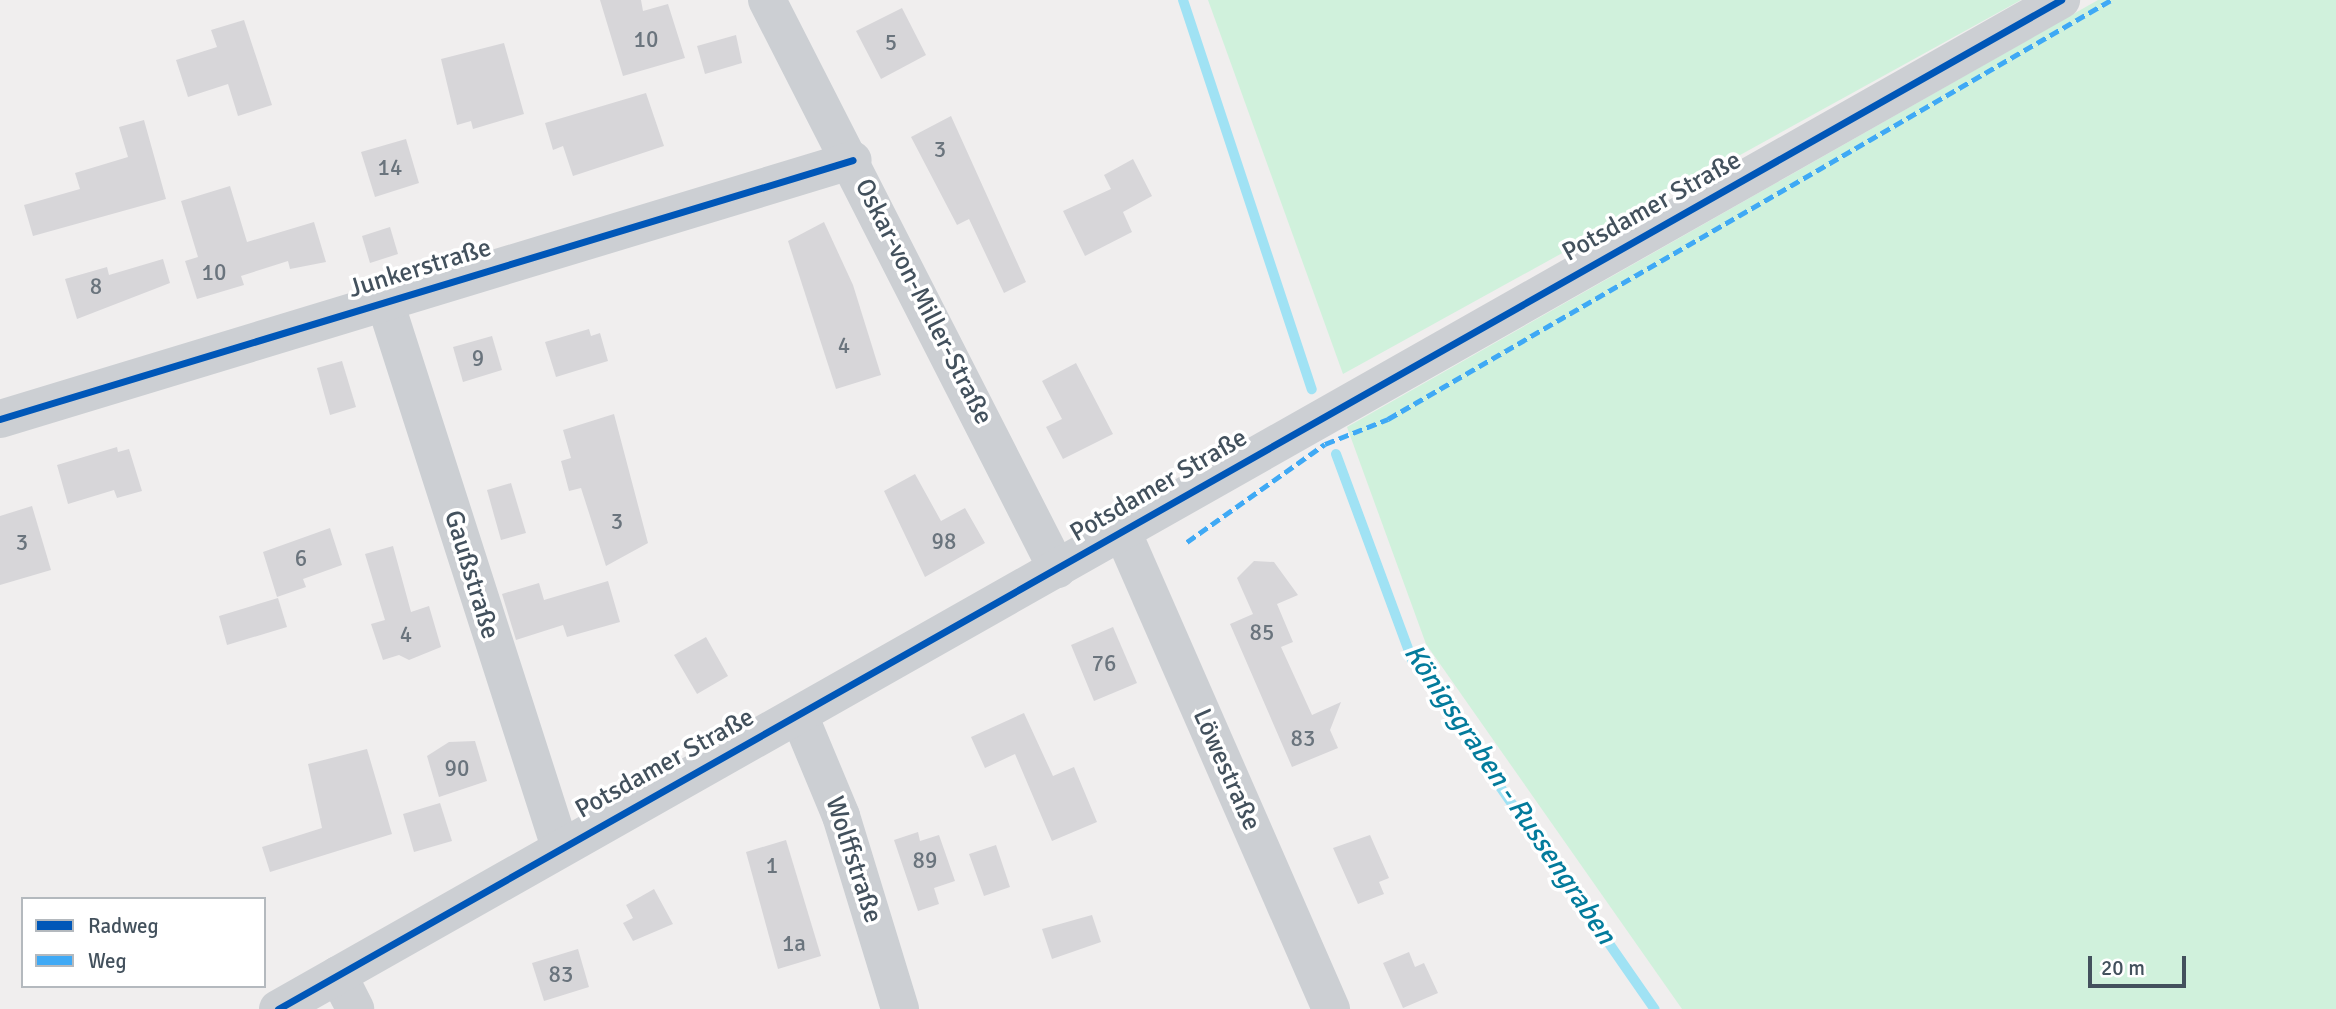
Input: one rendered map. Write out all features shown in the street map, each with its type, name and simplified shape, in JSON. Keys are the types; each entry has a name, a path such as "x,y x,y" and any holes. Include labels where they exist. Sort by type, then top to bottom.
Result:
{"street":[{"name":"Oskar-von-Miller-Straße","path":"767,0 853,160 1057,569"},
{"name":"Potsdamer Straße","path":"278,1009 560,847 799,715 2061,0"},
{"name":"Junkerstraße","path":"0,419 853,160"},
{"name":"Gaußstraße","path":"385,302 560,847"},
{"name":"Löwestraße","path":"1122,531 1331,1009"},
{"name":"Wolffstraße","path":"799,715 841,816 900,1009"},
{"path":"338,975 355,1009"}],"green space":[{"path":"1208,0 2021,0 1343,374"},
{"path":"2098,0 2336,0 2336,1009 1682,1009 1426,644 1347,427"}],"building":[{"path":"600,0 641,0 643,11 668,4 685,58 623,76"},
{"path":"902,8 926,55 881,79 856,31"},
{"path":"244,20 272,105 238,116 228,84 188,97 176,60 217,47 211,30"},
{"path":"736,35 742,63 705,74 697,46"},
{"path":"504,43 524,114 473,129 471,121 457,125 441,59"},
{"path":"646,93 664,146 573,176 563,146 553,150 545,123"},
{"path":"951,116 1026,282 1004,293 969,219 957,225 911,137"},
{"path":"144,120 166,199 33,236 24,205 80,189 75,173 128,157 119,127"},
{"path":"406,139 419,183 375,197 361,152"},
{"path":"1133,159 1152,196 1123,212 1132,232 1085,256 1063,211 1111,189 1104,175"},
{"path":"230,186 247,242 314,222 326,262 290,269 288,261 241,276 244,285 197,299 185,261 198,257 181,201"},
{"path":"824,222 853,285 881,375 836,389 788,241"},
{"path":"390,227 398,254 370,263 362,236"},
{"path":"163,259 170,283 77,319 65,279 107,267 109,275"},
{"path":"589,329 591,336 600,333 608,361 556,377 545,342"},
{"path":"492,336 502,370 463,382 453,347"},
{"path":"342,361 356,407 330,415 317,368"},
{"path":"1076,363 1113,434 1063,459 1046,427 1062,419 1042,381"},
{"path":"614,414 648,543 606,566 581,488 569,491 561,461 571,458 563,430"},
{"path":"117,447 118,452 129,449 142,491 117,498 114,490 68,504 57,465"},
{"path":"915,474 941,521 965,508 985,543 925,577 884,491"},
{"path":"511,483 526,533 501,540 487,490"},
{"path":"32,506 51,570 0,585 0,516"},
{"path":"330,528 342,565 303,579 306,587 277,597 263,552"},
{"path":"393,546 411,612 429,606 441,647 409,660 399,655 383,660 371,624 385,620 365,554"},
{"path":"1254,561 1274,562 1298,595 1277,604 1293,642 1281,647 1312,715 1341,702 1330,730 1338,748 1292,767 1230,624 1253,614 1237,578"},
{"path":"608,581 620,622 567,637 563,625 516,640 502,594 539,583 544,600"},
{"path":"278,598 287,627 227,645 219,616"},
{"path":"1113,627 1137,683 1094,701 1071,645"},
{"path":"706,637 728,676 697,694 674,655"},
{"path":"1024,713 1053,776 1074,767 1097,822 1052,841 1015,754 985,768 971,737"},
{"path":"475,741 487,781 439,797 427,756 449,742"},
{"path":"367,749 392,834 270,872 262,847 322,828 308,764"},
{"path":"440,803 452,841 414,852 403,814"},
{"path":"918,832 920,841 939,835 955,881 934,888 939,904 918,911 894,840"},
{"path":"1370,835 1389,878 1379,882 1384,894 1358,904 1333,848"},
{"path":"786,840 821,956 778,969 746,852"},
{"path":"996,845 1010,887 984,896 969,854"},
{"path":"654,889 673,924 633,941 623,923 633,918 626,905"},
{"path":"1092,915 1101,942 1052,959 1042,929"},
{"path":"578,949 589,987 544,1001 532,963"},
{"path":"1409,952 1415,967 1424,963 1438,993 1403,1008 1383,963"}],"waterway":[{"path":"1183,0 1312,389"},
{"name":"Königsgraben - Russengraben","path":"1336,454 1412,660 1655,1009"}],"marked path":[{"path":"1187,542 1325,444 1388,419 2111,0"}],"cycle path":[{"path":"278,1009 2061,0"},
{"path":"0,419 853,160"}]}
